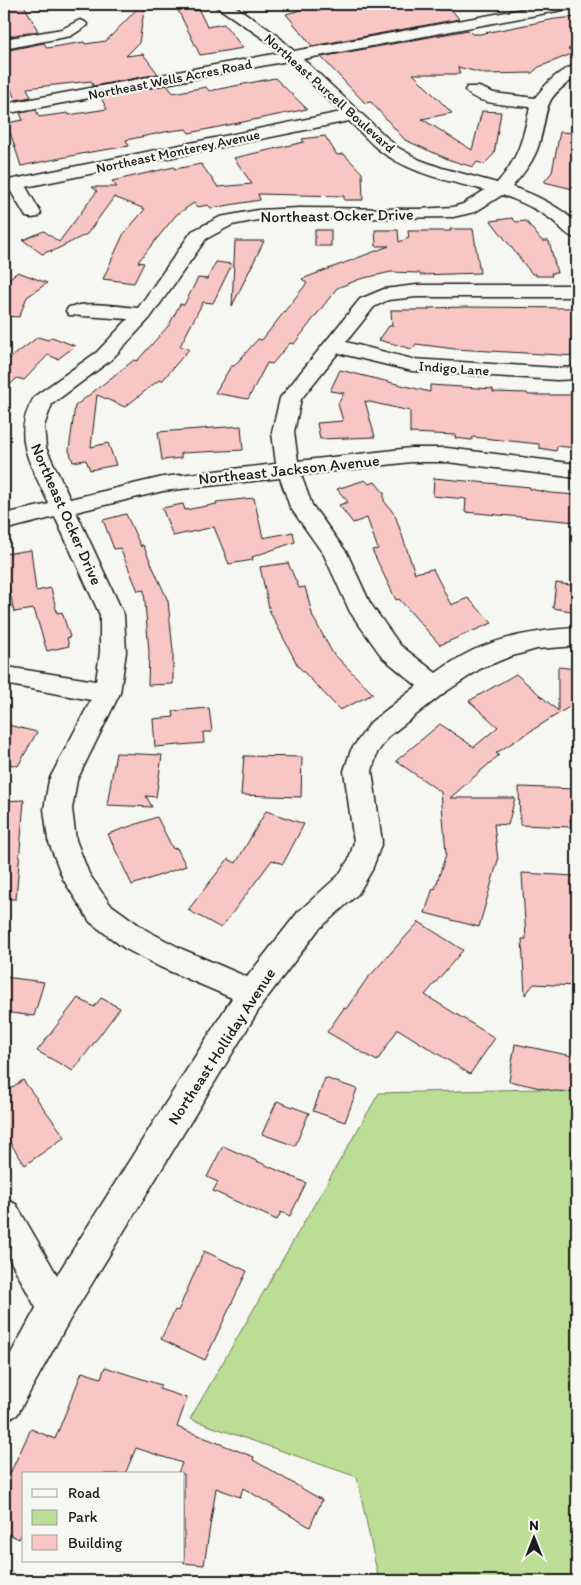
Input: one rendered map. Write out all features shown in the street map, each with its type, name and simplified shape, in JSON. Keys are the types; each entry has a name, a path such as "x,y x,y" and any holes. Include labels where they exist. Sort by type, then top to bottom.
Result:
{"street":[{"name":"Northeast Purcell Boulevard","path":"222,4 259,28 292,56 391,151 414,164 502,188 534,200 562,217 577,233"},
{"path":"493,4 507,16"},
{"name":"Northeast Wells Acres Road","path":"4,109 573,4"},
{"path":"4,44 66,33 80,25"},
{"name":"Northeast Ocker Drive","path":"252,993 171,958 135,939 100,913 77,879 62,840 58,809 63,780 108,694 113,652 112,615 35,448 33,426 43,401 104,356 143,314 199,235 227,221 258,215 453,212 469,208 502,188 520,168 530,145 539,103 556,82 577,70"},
{"path":"473,90 491,98 539,103"},
{"name":"Northeast Monterey Avenue","path":"10,185 353,115"},
{"path":"10,185 32,213"},
{"path":"435,686 391,651 359,606 335,553 301,507 288,469 283,432 292,398 367,303 384,296 417,291 577,291"},
{"path":"76,311 99,310 143,314"},
{"name":"Indigo Lane","path":"332,345 412,365 538,373 577,373"},
{"name":"Northeast Jackson Avenue","path":"4,522 163,484 411,455 447,454 577,471"},
{"name":"Northeast Holliday Avenue","path":"4,1402 56,1308 252,993 308,920 348,886 362,862 368,842 358,771 364,750 380,729 435,686 471,662 501,650 537,640 577,637"},
{"path":"7,676 108,694"},
{"path":"4,1216 56,1308"}],"green space":[{"path":"577,1088 577,1581 379,1581 357,1477 190,1419 379,1093"}],"building":[{"path":"142,4 145,4 139,43 126,56 143,54 158,74 93,86 91,81 27,88 31,97 15,100 4,69 4,51 44,43 47,48 84,42 85,44 106,41"},
{"path":"175,4 194,4 195,11 199,10 207,27 224,24 243,48 200,55"},
{"path":"308,4 370,4 379,12 432,4 447,4 459,19 312,46 286,14 297,11"},
{"path":"6,5 24,5 38,31 4,37"},
{"path":"577,17 577,47 568,49 574,53 539,67 532,73 486,74 458,67 460,74 413,74 452,113 422,119 472,150 482,111 501,112 494,154 484,164 477,162 473,167 450,160 405,140 371,102 365,103 321,57 468,30 472,34 480,34 555,19"},
{"path":"275,78 307,109 189,133 186,129 170,131 126,140 129,146 21,166 7,123 23,120 20,113 36,110 39,117 68,113 69,115 107,109 101,98 167,85 173,93 206,87 209,91"},
{"path":"560,132 577,133 577,190 544,182 552,172"},
{"path":"325,136 337,155 344,154 362,173 363,200 344,200 344,196 258,194 260,200 211,208 208,205 197,207 194,203 176,215 138,262 144,263 134,283 103,279 123,235 145,209 114,197 87,234 51,252 52,250 42,254 23,240 44,231 59,242 97,191 92,187 117,187 112,181 174,167 175,169 201,164 218,187 252,184 234,158 304,142 302,139"},
{"path":"512,218 516,222 526,221 542,241 549,241 557,273 551,273 552,276 536,276 536,274 532,274 491,221"},
{"path":"450,229 473,229 480,273 420,275 419,273 391,272 360,279 337,288 294,344 290,343 272,364 267,363 248,399 215,393 231,366 234,366 258,339 262,340 307,283 302,279 389,246 376,246 375,230 398,230 399,242 409,238 408,231 451,231"},
{"path":"315,230 331,230 331,246 315,246"},
{"path":"235,241 264,241 232,306"},
{"path":"216,262 232,264 213,303 203,302 180,346 189,349 162,381 159,380 125,407 97,395 91,447 108,443 116,465 90,470 86,460 73,462 69,450 75,406 134,360 137,361 169,325 180,304 184,305 198,278 207,279"},
{"path":"18,272 47,283 27,297 19,317 4,316 4,282"},
{"path":"428,308 576,308 577,356 455,349 416,344 412,349 379,340 389,326 392,326 391,310 429,310"},
{"path":"38,337 48,340 52,337 75,346 58,359 48,355 24,380 17,378 4,391 4,363"},
{"path":"340,370 430,392 430,385 493,389 493,392 527,393 528,395 577,395 577,448 557,446 556,451 539,448 539,444 473,437 472,440 455,438 456,435 410,433 410,411 365,401 375,437 320,439 317,423 343,421 338,404 344,393 330,391"},
{"path":"241,426 243,450 181,453 181,458 162,460 158,432"},
{"path":"434,478 530,487 530,489 550,493 577,495 577,522 465,512 466,499 433,496"},
{"path":"365,480 369,484 375,482 384,493 384,501 395,515 415,573 433,569 451,605 468,598 492,623 440,645 399,599 396,600 372,550 378,549 367,518 353,523 339,505 348,502 337,489"},
{"path":"254,498 263,538 293,532 295,542 252,557 253,560 229,564 214,527 173,536 162,508 183,504 185,510 217,504 216,502"},
{"path":"126,514 141,547 143,545 168,601 173,651 173,684 148,685 149,652 144,590 138,591 120,548 114,549 103,520"},
{"path":"31,550 36,591 51,588 57,613 62,612 70,637 67,638 69,646 47,651 34,609 14,612 4,564 4,554"},
{"path":"288,563 299,588 305,587 313,617 332,652 373,694 340,710 298,666 270,612 260,567"},
{"path":"556,583 577,586 577,612 553,608"},
{"path":"558,667 577,669 577,702 496,753 499,755 450,798 515,798 508,825 494,824 498,860 479,927 425,913 446,854 441,792 396,761 440,724 474,747 498,727 469,701 516,674 558,711"},
{"path":"209,708 212,732 203,732 204,743 155,747 153,719 174,717 173,711"},
{"path":"4,724 37,732 18,766 4,763"},
{"path":"116,753 162,755 156,797 146,796 152,807 107,805"},
{"path":"244,756 302,757 301,797 241,795"},
{"path":"519,787 577,789 577,819 570,819 571,827 520,825"},
{"path":"24,800 16,899 4,899 4,801"},
{"path":"266,811 304,824 283,864 272,860 221,928 188,910 228,859 236,863"},
{"path":"157,817 173,849 177,848 186,866 132,885 108,834"},
{"path":"522,873 574,876 577,910 577,919 574,919 577,986 534,984 525,995 522,939 526,939"},
{"path":"419,922 463,950 425,995 495,1038 470,1074 398,1029 377,1061 327,1032 366,980"},
{"path":"4,977 44,982 34,1016 4,1012"},
{"path":"78,998 94,1007 101,998 120,1008 73,1071 37,1051"},
{"path":"515,1044 577,1057 577,1092 554,1091 509,1081"},
{"path":"325,1078 357,1089 345,1122 313,1111"},
{"path":"23,1080 65,1137 25,1165 4,1134 4,1093"},
{"path":"277,1101 309,1113 295,1146 262,1134"},
{"path":"223,1146 306,1183 290,1216 281,1212 277,1220 213,1191 218,1182 207,1177"},
{"path":"204,1251 247,1271 205,1360 161,1339 175,1310 178,1311"},
{"path":"105,1367 161,1385 159,1389 187,1398 177,1427 254,1457 253,1460 322,1500 310,1527 243,1488 240,1497 216,1488 204,1565 184,1563 185,1472 178,1472 182,1463 136,1448 126,1472 22,1472 22,1534 19,1539 4,1532 4,1486 31,1429 55,1439 82,1372 101,1378"}]}
